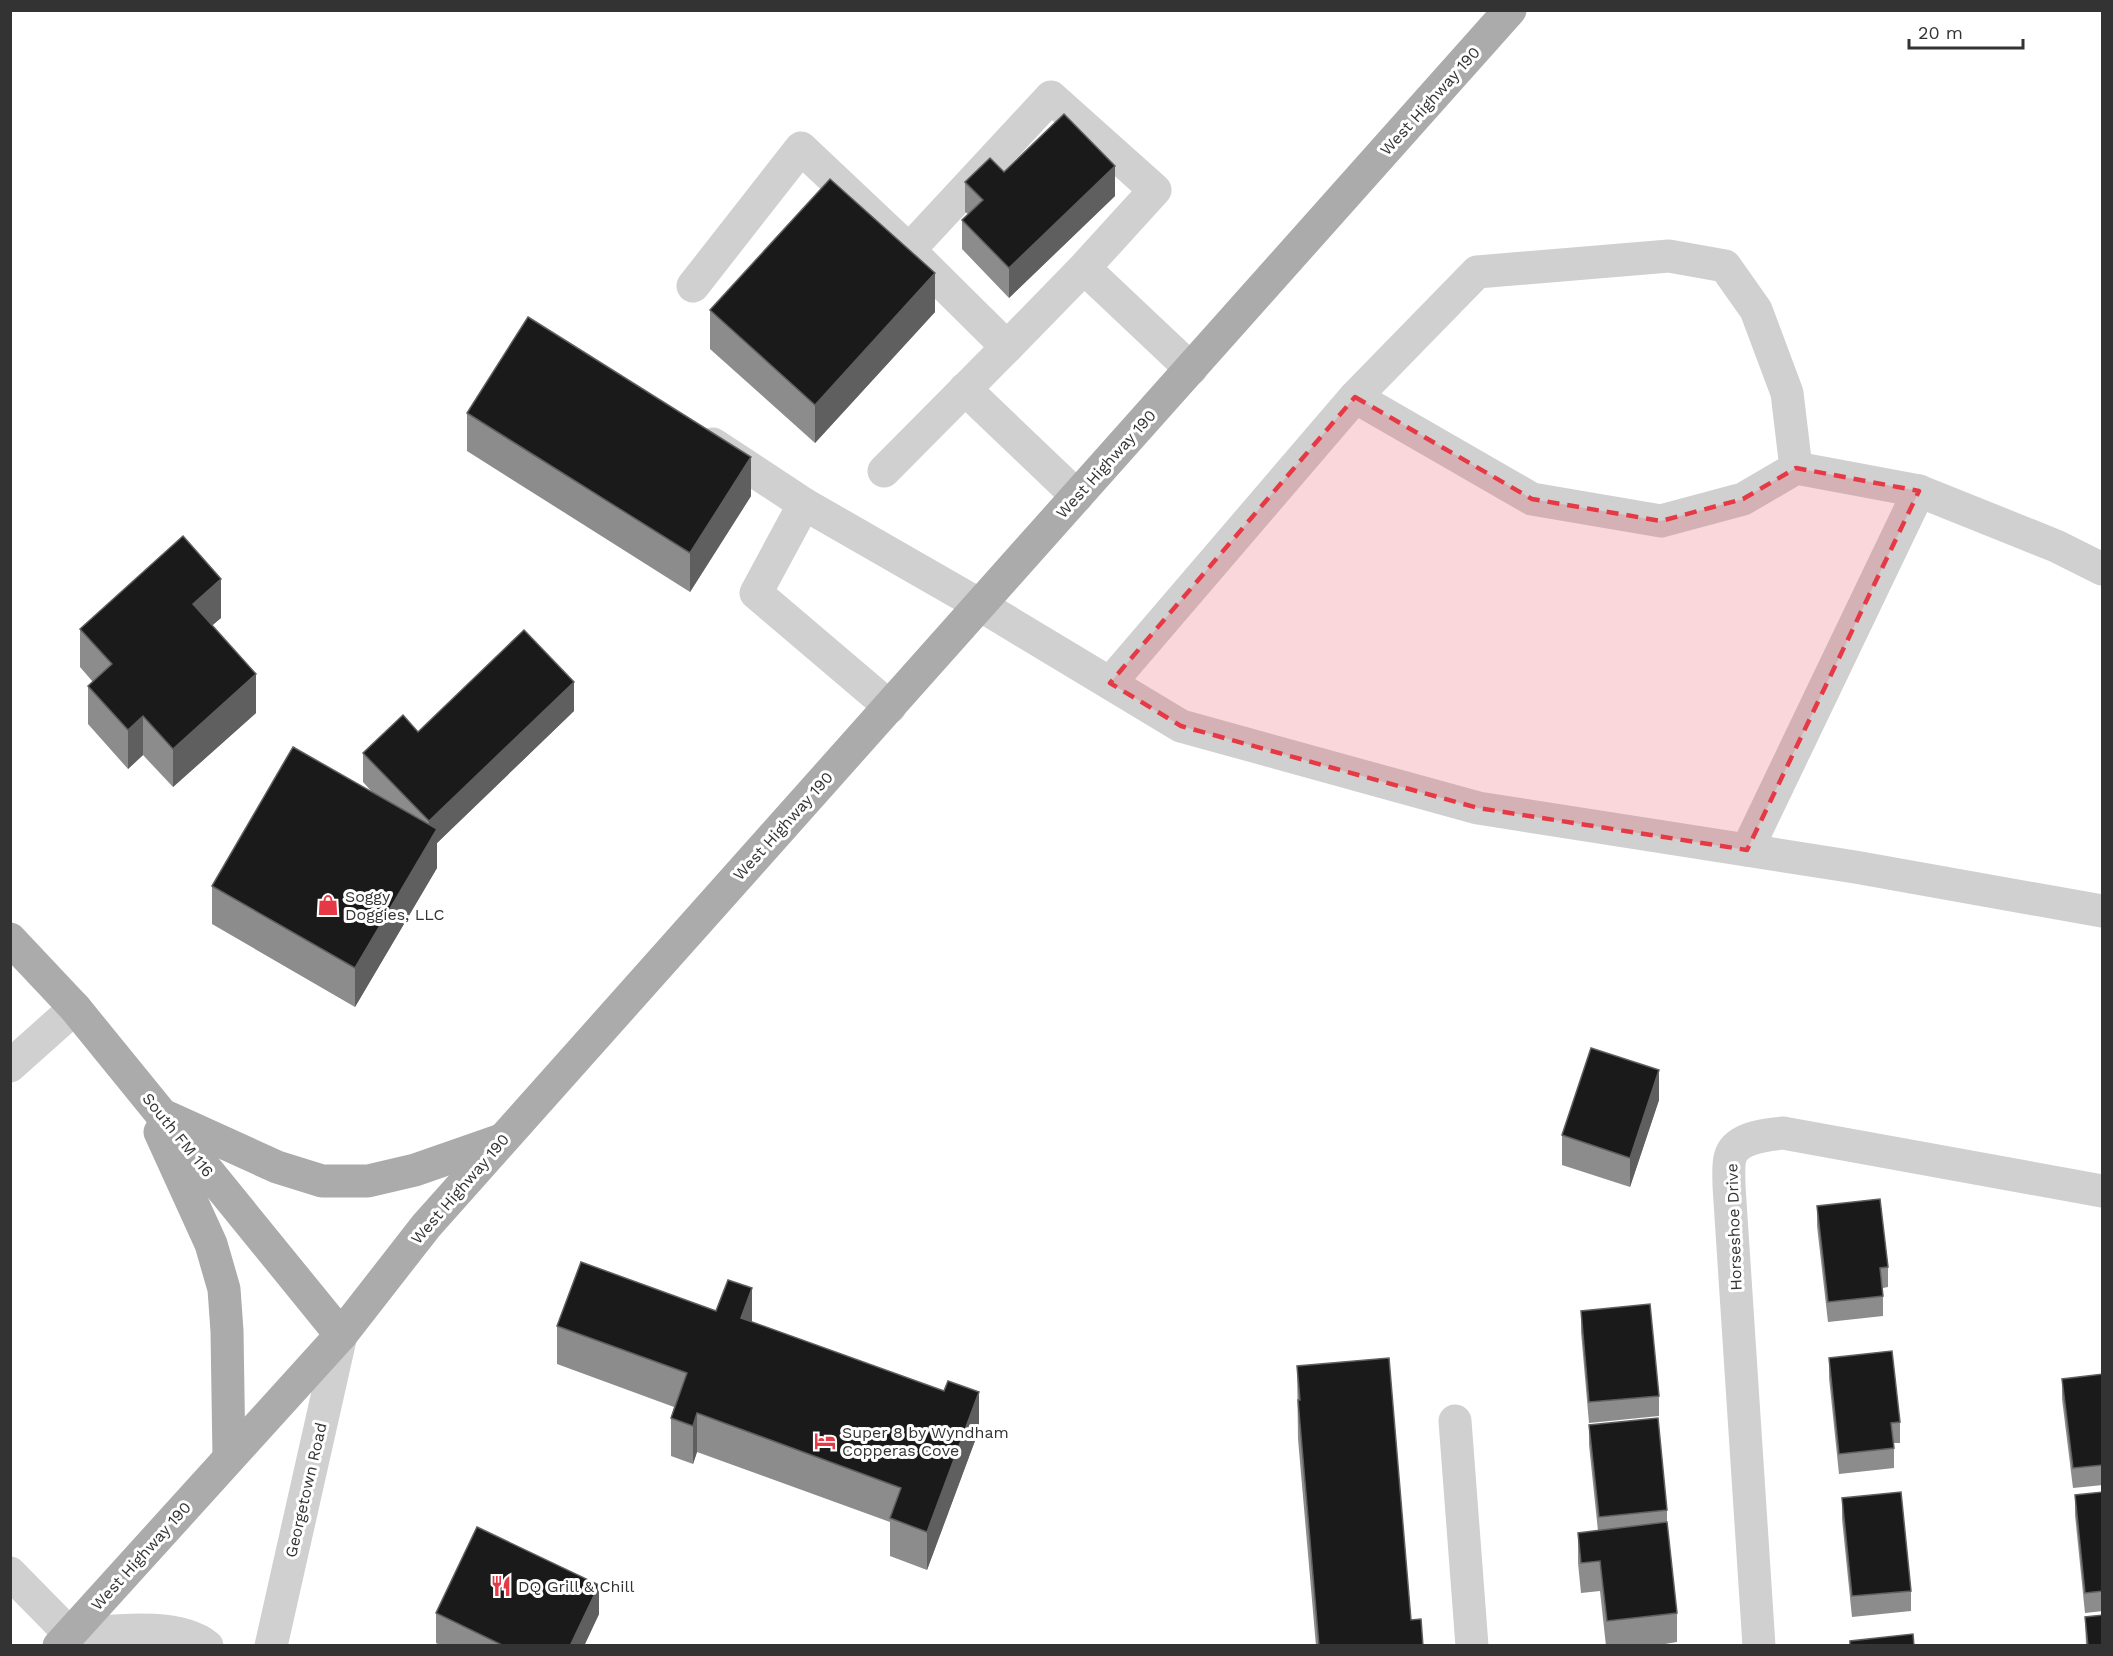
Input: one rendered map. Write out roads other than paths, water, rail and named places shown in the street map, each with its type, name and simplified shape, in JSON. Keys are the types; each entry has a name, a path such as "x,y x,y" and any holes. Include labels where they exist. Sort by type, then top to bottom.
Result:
{"main road":[{"name":"West Highway 190","path":"64,1640 341,1335 426,1226 1510,10"},
{"name":"South FM 116","path":"10,939 75,1008 341,1335"},
{"path":"152,1103 277,1167 322,1181 368,1181 415,1170 503,1139"},
{"path":"152,1103 211,1244 224,1289 229,1458"}],"street":[{"path":"884,471 1084,268 1155,190 1051,97 909,250"},
{"path":"693,286 801,148 1007,347"},
{"path":"1110,683 1355,397 1477,272 1670,256 1725,266 1756,310 1787,393 1796,468"},
{"path":"1084,268 1191,369"},
{"path":"965,389 1077,496"},
{"path":"1355,397 1533,499 1661,520 1743,499 1796,468 1919,491 2056,546 2103,569"},
{"path":"687,426 804,504 980,605 1181,726 1478,808 1855,867 2103,911"},
{"path":"1747,850 1919,491"},
{"path":"804,504 756,593 890,707"},
{"path":"10,1066 75,1008"},
{"name":"Horseshoe Drive","path":"1759,1646 1729,1186 1730,1156 1740,1145 1755,1136 1783,1133 2103,1191"},
{"name":"Georgetown Road","path":"271,1646 341,1335"},
{"path":"1455,1421 1472,1646"},
{"path":"10,1573 64,1640 164,1629 201,1641 207,1646"}],"place":[{"name":"Soggy Doggies, LLC","path":"328,905"},
{"name":"Super 8 by Wyndham Copperas Cove","path":"825,1441"},
{"name":"DQ Grill & Chill","path":"501,1586"}]}
